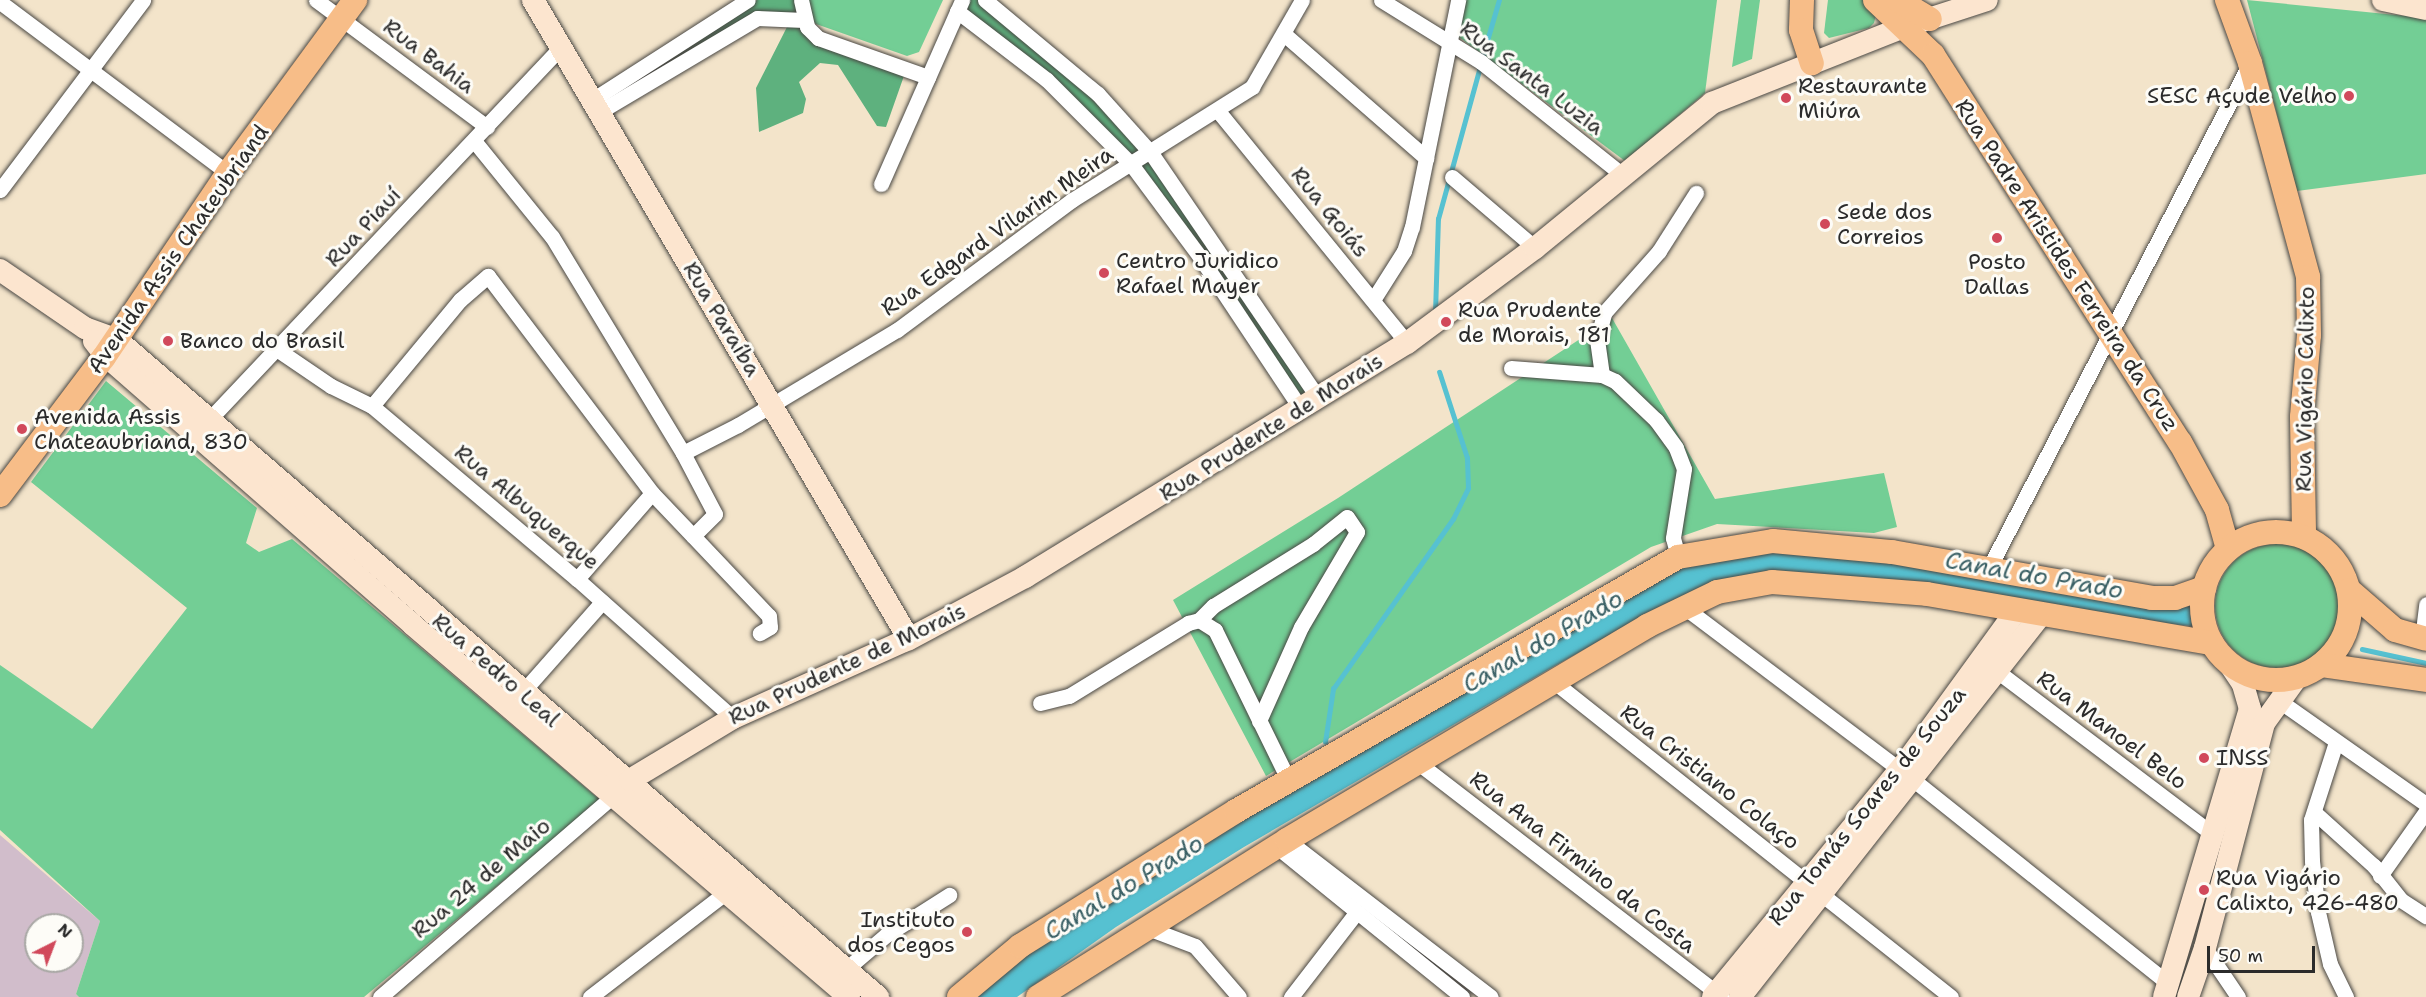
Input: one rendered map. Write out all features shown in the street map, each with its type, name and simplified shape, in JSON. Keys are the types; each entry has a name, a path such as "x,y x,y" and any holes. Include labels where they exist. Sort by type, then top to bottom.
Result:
{"main road":[{"path":"1802,0 1801,30 1812,63"},
{"name":"Rua Padre Aristides Ferreira da Cruz","path":"1875,0 1933,55 2195,468 2217,510 2228,549"},
{"path":"1898,0 1930,19"},
{"name":"Rua Vigário Calixto","path":"2227,0 2250,63 2308,277 2309,335 2302,417 2304,537"},
{"name":"Avenida Assis Chateubriand","path":"3,484 110,347 228,173 348,10"},
{"path":"2264,533 2304,537 2325,550 2340,568 2349,591 2346,632 2322,665 2297,677 2261,679 2229,663 2212,644 2201,607 2204,588 2213,567 2228,549 2264,533"},
{"path":"959,997 1020,946 1288,781 1678,557 1773,541 1892,552 2152,598 2175,598 2204,588"},
{"path":"1038,997 1145,927 1417,762 1553,681 1684,607 1717,592 1772,582 1927,594 2212,644"},
{"path":"2349,591 2395,630 2424,639"},
{"path":"2322,665 2426,680"}],"street":[{"path":"0,190 143,0"},
{"name":"Rua Bahia","path":"316,0 348,10 487,127"},
{"name":"Rua Paraíba","path":"533,0 773,404 909,639"},
{"path":"596,106 748,0"},
{"path":"801,0 804,20 818,38 928,77"},
{"path":"985,0 1091,87 1151,153 1310,404"},
{"name":"Rua Edgard Vilarim Meira","path":"683,453 773,404 897,330 1045,219 1218,111 1252,87 1302,0"},
{"name":"Rua Santa Luzia","path":"1381,0 1481,62 1624,176"},
{"path":"1373,300 1404,251 1451,43 1458,0"},
{"name":"Rua Prudente de Morais","path":"622,788 733,718 909,639 1025,577 1310,404 1407,343 1535,248 1712,103 1904,27 1987,0"},
{"path":"2383,0 2426,9"},
{"path":"0,2 228,173"},
{"path":"882,184 960,6 1063,94 1131,164 1310,404"},
{"path":"596,106 757,18 804,20"},
{"path":"1284,34 1426,158"},
{"name":"Rua Piauí","path":"203,427 475,142 560,48"},
{"path":"1989,568 2250,63"},
{"name":"Rua Goiás","path":"1218,111 1407,343"},
{"path":"475,142 552,237 709,497 715,514 693,536"},
{"path":"1452,177 1535,248"},
{"path":"1602,375 1597,340 1604,313 1659,250 1696,193"},
{"name":"Rua Pedro Leal","path":"0,270 110,347 516,700 878,997"},
{"path":"372,406 460,300 488,276 652,493 769,616 770,627 760,633"},
{"name":"Rua Albuquerque","path":"278,350 331,386 372,406 577,579 733,718"},
{"path":"1511,368 1602,375 1635,399 1676,448 1684,469 1673,538 1678,557"},
{"path":"577,579 652,493"},
{"path":"1040,703 1069,696 1199,620 1213,606 1297,555 1347,517 1357,532 1301,627 1259,721"},
{"path":"516,700 602,602"},
{"path":"2424,639 2426,604"},
{"path":"1684,607 1905,774 2166,990 2215,836 2250,709 2243,684 2229,663"},
{"name":"Rua Tomás Soares de Souza","path":"1990,665 2016,611"},
{"name":"Rua Tomás Soares de Souza","path":"1740,997 1814,890 1990,665 2042,615"},
{"path":"1199,620 1215,630 1288,781"},
{"name":"Rua Manoel Belo","path":"1990,665 2215,836"},
{"path":"2188,997 2205,948 2264,723 2278,700 2297,677"},
{"name":"Rua Cristiano Colaço","path":"1553,681 1951,997"},
{"path":"2278,700 2426,804"},
{"path":"2336,742 2314,812 2312,861 2318,912 2330,964 2346,997"},
{"name":"Rua Ana Firmino da Costa","path":"1417,762 1717,996"},
{"name":"Rua Pedro Leal","path":"622,788 729,891 849,997"},
{"name":"Rua 24 de Maio","path":"380,997 622,788"},
{"path":"2380,876 2426,811"},
{"path":"2314,812 2380,876 2401,900 2426,916"},
{"path":"1282,843 1356,914 1462,997"},
{"path":"1282,843 1491,997"},
{"name":"Rua Tomás Soares de Souza","path":"1717,996 1814,890"},
{"path":"590,997 729,891"},
{"path":"845,970 886,935 948,896"},
{"path":"1291,997 1356,914"},
{"path":"1145,927 1196,946 1239,997"},
{"path":"2205,948 2238,997"}],"shaded area":[{"path":"0,835 100,921 84,970 84,913 24,913 24,973 83,973 76,994 79,997 0,997"}],"green space":[{"path":"757,0 796,0 798,14 760,12 600,107 599,99"},
{"path":"805,0 943,0 919,52 907,56 816,24 807,15"},
{"path":"966,0 978,0 1066,70 1146,153 1132,160 962,11"},
{"path":"1460,0 1717,0 1705,93 1625,161 1459,37"},
{"path":"1741,0 1760,0 1752,59 1732,67"},
{"path":"1828,0 1869,0 1876,15 1874,23 1869,28 1829,38 1824,33"},
{"name":"SESC Açude Velho","path":"2247,0 2426,18 2426,174 2297,191"},
{"path":"798,25 905,73 886,127 877,126 838,65 820,63 799,82 806,99 803,113 759,132 756,88 787,27"},
{"path":"1148,159 1314,396 1304,403 1138,166"},
{"path":"1612,318 1715,499 1884,473 1897,527 1874,533 1717,524 1651,547 1266,776 1173,600 1338,498"},
{"path":"106,381 257,508 246,543 259,552 292,539 600,800 364,997 79,997 76,994 100,921 0,830 0,665 92,729 187,608 31,482"},
{"path":"2277,544 2301,548 2321,562 2335,582 2339,606 2335,630 2321,650 2301,664 2277,668 2253,664 2233,650 2219,630 2215,606 2219,582 2233,562 2253,548"}],"water":[{"path":"1755,549 1848,553 2189,600 2192,626 1708,585 1663,605 1551,668 1244,847 1116,927 1017,997 968,997 1004,967 1270,797 1686,561"}],"waterway":[{"path":"1482,58 1499,0"},
{"path":"1435,313 1438,219 1480,66"},
{"path":"1325,742 1333,689 1453,519 1468,488 1467,458 1439,372"},
{"name":"Canal do Prado","path":"2362,649 2426,663"}],"place":[{"name":"SESC Açude Velho","path":"2349,96"},
{"name":"Restaurante Miúra","path":"1786,98"},
{"name":"Sede dos Correios","path":"1825,224"},
{"name":"Posto Dallas","path":"1997,238"},
{"name":"Centro Juridico Rafael Mayer","path":"1104,273"},
{"name":"Rua Prudente de Morais, 181","path":"1446,322"},
{"name":"Banco do Brasil","path":"168,341"},
{"name":"Avenida Assis Chateaubriand, 830","path":"22,429"},
{"name":"INSS","path":"2204,758"},
{"name":"Rua Vigário Calixto, 426-480","path":"2204,890"},
{"name":"Instituto dos Cegos","path":"967,932"}]}
